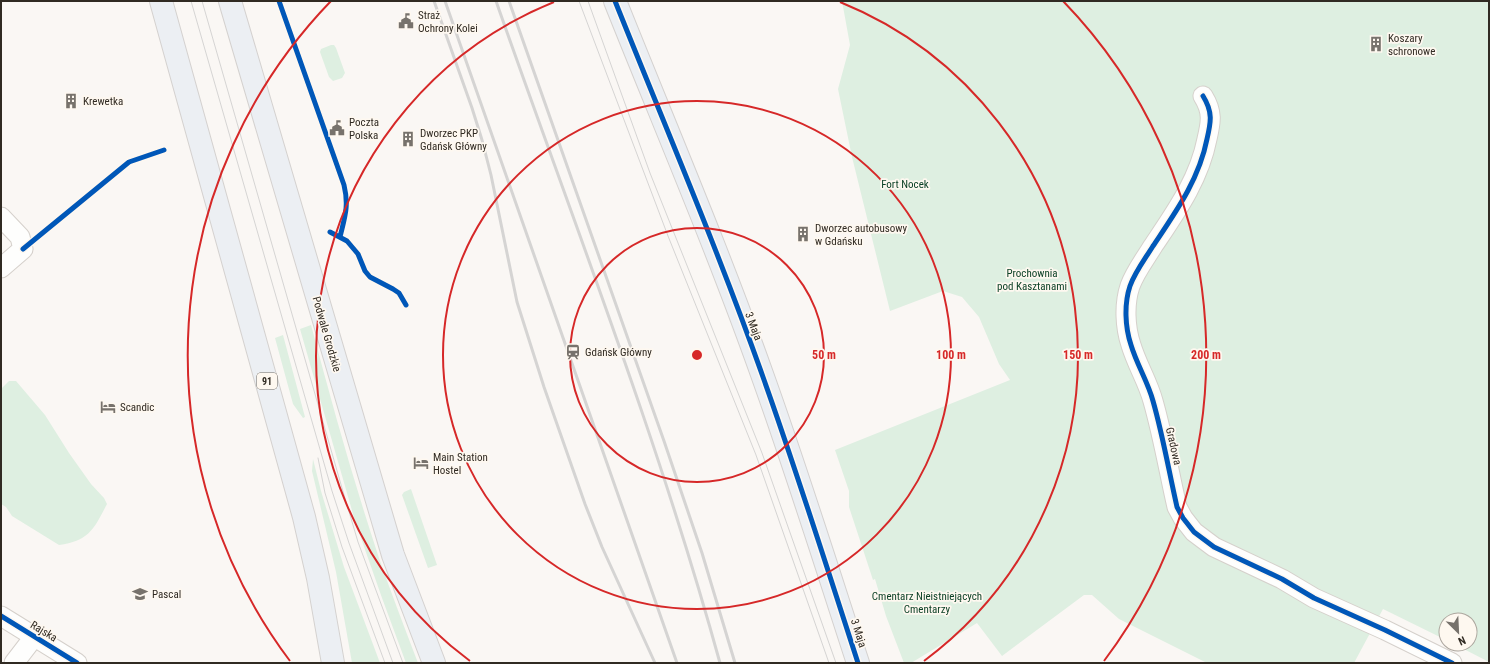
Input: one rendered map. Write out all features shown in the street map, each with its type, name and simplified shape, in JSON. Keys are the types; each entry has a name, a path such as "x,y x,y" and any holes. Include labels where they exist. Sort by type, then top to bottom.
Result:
{"main road":[{"name":"91","path":"161,1 304,517 318,578 333,663"},
{"name":"Podwale Grodzkie","path":"230,1 393,554 434,663"},
{"name":"3 Maja","path":"615,1 716,254 763,377 808,507 858,663"}],"street":[{"name":"Gradowa","path":"1203,96 1210,109 1211,115 1205,150 1194,180 1186,196 1130,285 1126,320 1131,346 1148,382 1154,402 1177,507 1183,518 1194,532 1214,547 1282,579 1320,601 1385,630 1452,663"},
{"path":"1,217 20,237 24,249 1,268"},
{"name":"Rajska","path":"1,616 77,663"},
{"path":"14,663 34,637"}],"green space":[{"path":"842,1 1489,1 1489,662 1470,652 1478,652 1478,612 1438,612 1438,636 1383,609 1354,663 1207,663 1119,619 1092,595 1084,595 1002,656 977,623 911,663 904,663 886,616 875,579 873,580 849,507 849,491 835,450 1010,380 999,364 979,317 962,297 943,291 890,311 852,157 838,89 850,45"},
{"path":"334,45 336,48 345,73 342,78 333,81 329,77 320,52 321,49"},
{"path":"311,325 370,532 418,663 406,663 355,521 300,329"},
{"path":"283,335 305,417 303,418 293,404 275,338"},
{"path":"9,381 16,381 45,415 69,453 107,504 94,527 84,537 59,545 12,516 6,507 1,504 1,389"},
{"path":"313,459 344,567 380,663 352,663 336,572 312,471"},
{"path":"411,489 437,565 428,568 402,495 404,492"}],"tram line":[{"path":"191,1 332,491 349,543 393,663"},
{"path":"202,1 358,542 403,663"},
{"path":"579,1 668,236 756,455 829,663"},
{"path":"588,1 650,173 762,453 836,663"},
{"path":"318,458 325,493 342,547 385,663"}],"railway":[{"path":"434,1 482,140 491,175 517,302 544,387 585,504 602,547 655,663"},
{"path":"445,1 677,663"},
{"path":"496,1 614,330 670,496 720,663"},
{"path":"509,1 664,441 702,553 735,663"}],"cycle path":[{"path":"279,1 344,185 346,205 345,217 340,237"},
{"path":"615,1 710,235 746,330 788,448 858,663"},
{"path":"1203,96 1210,112 1210,122 1203,154 1198,168 1185,196 1135,276 1128,293 1126,308 1126,323 1129,338 1133,352 1153,401 1177,507 1183,518 1194,532 1214,547 1282,579 1314,598 1385,630 1452,663"},
{"path":"23,249 129,162 164,150"},
{"path":"330,232 347,241 358,254 365,271 370,277 399,293 406,305"},
{"path":"1,616 77,663"}],"place":[{"name":"Straż Ochrony Kolei","path":"406,21"},
{"name":"Koszary schronowe","path":"1376,44"},
{"name":"Krewetka","path":"71,101"},
{"name":"Poczta Polska","path":"337,128"},
{"name":"Dworzec PKP Gdańsk Główny","path":"408,139"},
{"name":"Dworzec autobusowy w Gdańsku","path":"803,234"},
{"name":"Gdańsk Główny","path":"573,352"},
{"name":"Scandic","path":"108,407"},
{"name":"Main Station Hostel","path":"421,463"},
{"name":"Pascal","path":"140,594"}],"park label":[{"name":"Fort Nocek","path":"905,184"},
{"name":"Prochownia pod Kasztanami","path":"1032,279"},
{"name":"Cmentarz Nieistniejących Cmentarzy","path":"927,602"}]}
